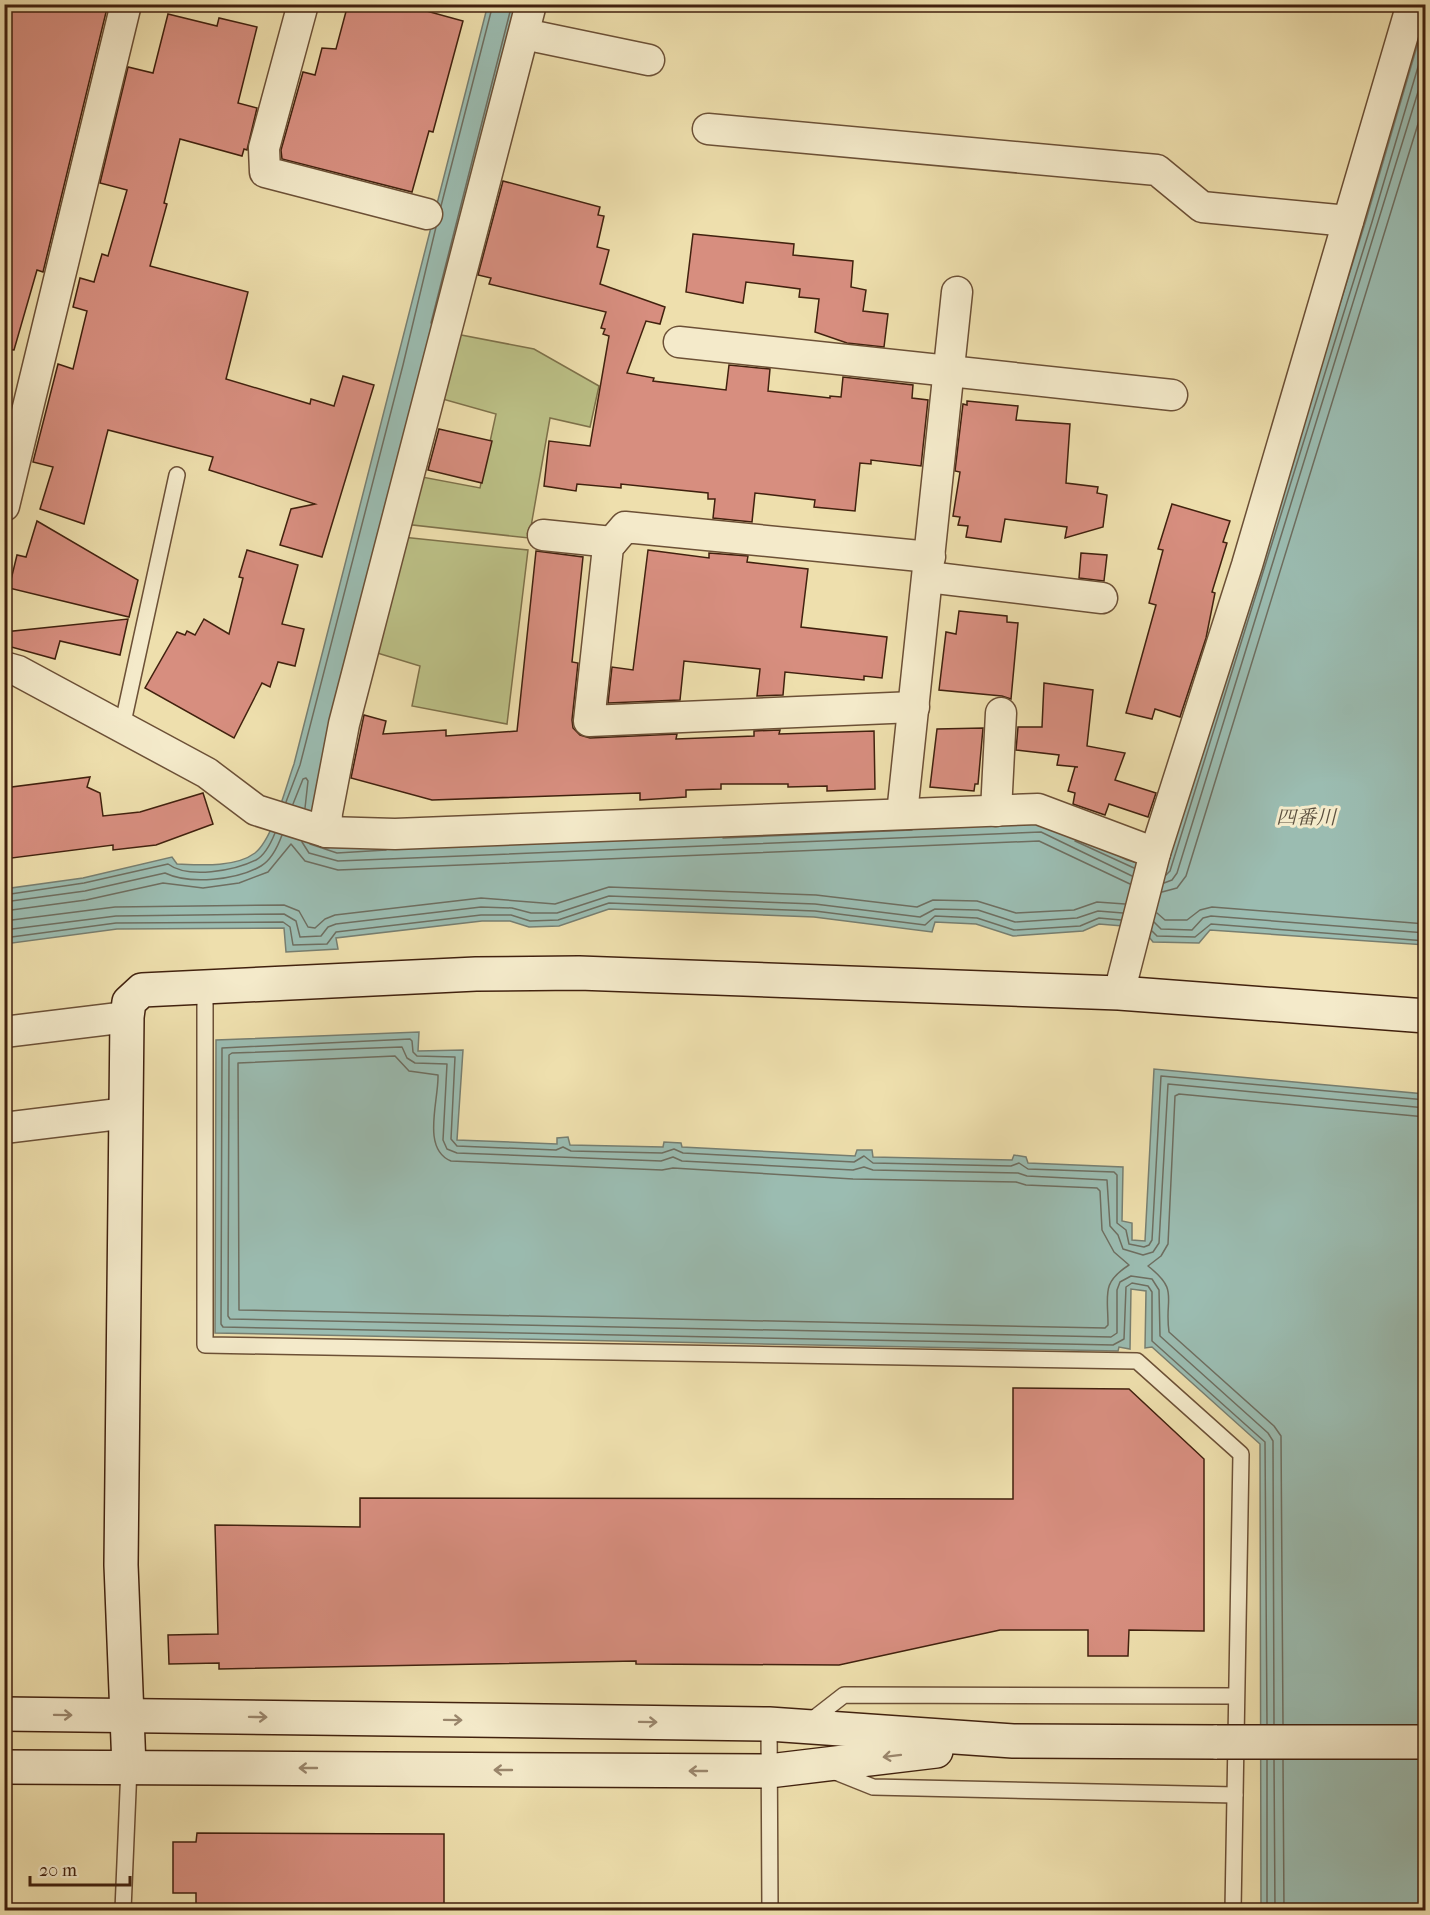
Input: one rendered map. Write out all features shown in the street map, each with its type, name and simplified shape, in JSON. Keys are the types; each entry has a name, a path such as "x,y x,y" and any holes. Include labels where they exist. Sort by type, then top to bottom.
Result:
{"street":[{"path":"4,506 126,4"},
{"path":"303,4 264,147 265,172 427,214"},
{"path":"323,831 344,724 531,4"},
{"path":"1119,993 1154,858 1247,565 1412,4"},
{"path":"524,34 649,60"},
{"path":"708,129 1156,170 1202,207 1348,221"},
{"path":"902,814 957,292"},
{"path":"679,342 1172,395"},
{"path":"914,707 589,721 608,547 625,527 929,567 1102,598"},
{"path":"543,535 612,542"},
{"path":"4,667 18,671 207,773 256,810 323,831 395,834 1038,809 1154,858"},
{"path":"996,811 1001,713"},
{"path":"129,1767 122,1565 127,1017 129,1002 142,990 205,985 476,974 579,973 1119,993 1425,1016"},
{"path":"4,1032 127,1017"},
{"path":"4,1128 127,1113"},
{"path":"4,1714 769,1724 1013,1741 1425,1742"},
{"path":"4,1767 769,1771 1013,1741"}],"lane":[{"path":"122,727 177,475"},
{"path":"205,985 205,1345 1137,1361 1241,1454 1233,1911"},
{"path":"803,1726 844,1695 1236,1696"},
{"path":"769,1724 770,1911"},
{"path":"818,1765 873,1787 1235,1795"},
{"path":"123,1911 129,1767"}],"green space":[{"path":"456,334 534,349 599,386 590,427 550,418 529,538 404,524 417,476 480,488 496,414 439,398"},
{"path":"402,537 528,550 507,724 412,706 420,666 374,652"}],"water":[{"name":"四番川","path":"488,4 518,5 315,841 1044,818 1127,860 1164,870 1366,220 1425,19 1426,945 1210,930 1199,943 1153,942 1145,932 1123,926 1099,924 1083,931 1013,936 976,924 935,922 932,932 814,917 609,909 559,926 529,927 510,921 482,921 336,938 338,949 286,952 284,928 117,929 5,944 4,889 83,878 172,857 177,864 206,865 237,861 255,853 268,836 294,764"},
{"path":"419,1032 418,1051 463,1050 457,1140 557,1144 557,1138 568,1137 570,1145 663,1147 664,1142 681,1143 682,1147 855,1156 857,1150 872,1150 873,1157 1012,1160 1014,1155 1026,1157 1028,1163 1123,1167 1122,1221 1132,1223 1132,1240 1145,1241 1154,1069 1425,1094 1425,1910 1261,1910 1260,1444 1152,1347 1145,1348 1146,1291 1131,1289 1130,1349 1119,1347 1118,1351 215,1333 216,1040"}],"building":[{"path":"4,4 108,4 43,272 37,270 14,350 4,349"},
{"path":"348,4 401,4 463,21 433,132 429,131 412,192 282,159 281,150 303,72 315,75 322,48 336,49"},
{"path":"168,14 217,26 219,18 257,27 238,103 257,108 247,150 244,149 242,156 180,139 164,203 167,204 150,266 248,292 226,379 310,404 311,399 334,406 343,376 374,385 322,557 280,545 291,509 315,504 209,470 213,457 108,430 84,524 40,509 53,467 33,462 58,364 73,369 87,311 73,307 80,278 94,282 102,254 108,256 127,190 100,183 128,67 153,73"},
{"path":"503,181 600,207 598,215 604,216 597,247 609,250 600,284 665,307 660,324 646,321 627,373 654,378 653,381 726,390 729,365 770,369 768,391 830,398 830,396 841,397 843,377 913,385 912,398 928,400 921,466 871,460 871,464 860,463 855,511 814,507 815,500 755,493 752,522 713,518 715,499 708,499 708,493 621,484 621,488 577,484 576,491 544,486 549,441 590,446 609,336 603,334 605,329 601,328 606,312 489,284 491,278 478,275"},
{"path":"693,234 794,244 793,255 853,261 851,287 866,290 863,311 888,314 884,347 847,343 815,332 819,299 799,297 800,289 746,282 743,303 686,292"},
{"path":"967,401 1018,406 1016,420 1070,424 1066,483 1098,487 1097,493 1107,495 1103,527 1065,538 1067,527 1005,519 1001,542 966,537 968,526 958,525 960,517 953,516 960,472 955,471 963,404 967,405"},
{"path":"439,429 492,441 482,483 428,470"},
{"path":"1172,504 1230,521 1223,542 1227,543 1212,592 1215,593 1206,638 1180,717 1155,709 1152,719 1126,713 1156,605 1149,603 1163,550 1158,549"},
{"path":"37,521 138,580 129,617 9,588 17,555 26,557"},
{"path":"247,550 298,565 282,624 304,629 295,666 278,662 270,687 262,683 234,738 145,688 177,632 185,635 187,631 195,635 204,619 229,634 243,578 239,577"},
{"path":"648,550 709,558 709,553 748,556 747,562 808,569 801,627 887,637 882,678 864,676 864,680 785,672 783,695 757,696 760,669 684,661 680,700 608,703 612,667 633,670"},
{"path":"536,551 583,557 572,662 578,663 572,720 573,728 580,735 590,738 677,734 676,739 754,736 754,731 780,730 779,734 874,731 875,789 827,791 827,786 721,784 721,789 686,790 686,797 640,800 640,793 432,800 351,778 364,715 386,721 383,734 446,730 446,736 517,731"},
{"path":"1081,553 1107,555 1104,581 1079,578"},
{"path":"959,611 1007,616 1007,622 1018,623 1011,699 1002,696 939,690 946,632 956,634"},
{"path":"128,619 120,655 60,641 55,659 4,645 4,632"},
{"path":"1044,683 1093,690 1087,746 1125,753 1115,780 1156,793 1148,817 1109,804 1105,815 1073,804 1075,793 1068,791 1075,767 1078,767 1057,765 1059,755 1016,750 1018,727 1042,727"},
{"path":"983,728 978,784 975,784 974,791 930,787 937,729"},
{"path":"90,777 87,787 100,793 103,816 140,812 203,793 213,824 156,845 113,850 113,845 4,859 4,788"},
{"path":"1013,1388 1129,1389 1204,1459 1204,1631 1129,1630 1128,1656 1088,1656 1088,1630 1000,1630 839,1665 636,1664 636,1661 219,1669 219,1663 169,1664 168,1635 218,1634 215,1525 360,1527 360,1498 1013,1499"},
{"path":"197,1833 444,1834 444,1911 196,1911 196,1893 173,1893 173,1842 196,1842"}]}
